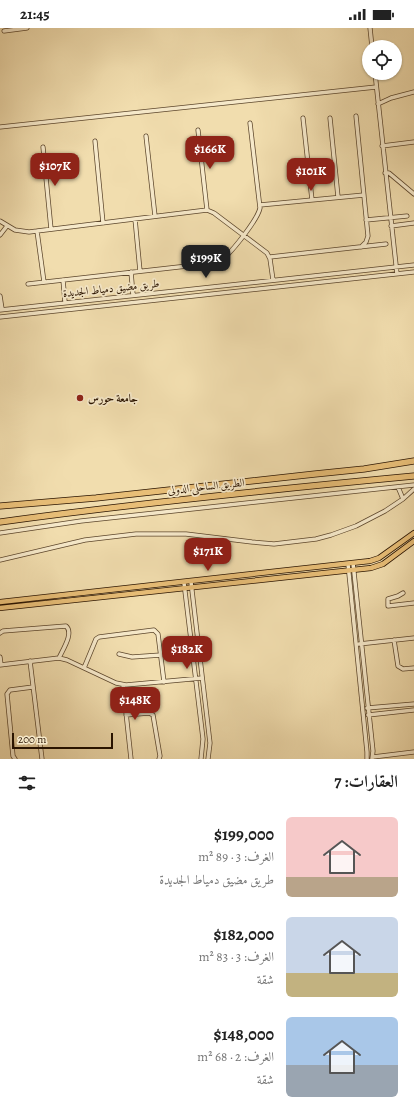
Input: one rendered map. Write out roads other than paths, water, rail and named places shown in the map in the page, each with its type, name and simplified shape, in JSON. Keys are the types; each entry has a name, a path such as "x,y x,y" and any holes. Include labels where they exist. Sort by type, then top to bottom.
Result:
{"highway":[{"name":"الطريق الساحلى الدولى","path":"0,506 90,499 322,474 414,461"},
{"name":"الطريق الساحلى الدولى","path":"0,522 296,486 414,476"}],"main road":[{"path":"0,602 184,583 377,559 414,533"},
{"path":"0,608 371,568 380,565 414,541"}],"street":[{"path":"4,31 27,28"},
{"path":"370,28 371,40"},
{"path":"376,80 397,274"},
{"path":"0,127 376,87"},
{"path":"378,104 391,98 414,92"},
{"path":"356,116 367,238 365,244 361,247"},
{"path":"303,118 312,200"},
{"path":"330,118 338,197"},
{"path":"28,284 217,262 227,255 257,216 260,205 250,123"},
{"path":"198,130 207,210"},
{"path":"146,136 155,216"},
{"path":"94,141 103,223"},
{"path":"382,146 414,142"},
{"path":"43,147 51,229"},
{"path":"386,173 389,173 414,194"},
{"path":"260,205 364,195"},
{"path":"0,221 19,231 29,232 207,210 214,213 266,251 270,257 273,280"},
{"path":"366,220 407,216"},
{"path":"135,219 140,271"},
{"path":"391,226 414,223"},
{"path":"0,235 7,226"},
{"path":"37,231 44,282"},
{"path":"270,257 386,244"},
{"name":"طريق مضيق دمياط الجديدة","path":"1,309 414,264"},
{"path":"131,272 133,295"},
{"name":"طريق مضيق دمياط الجديدة","path":"0,316 414,272"},
{"path":"63,280 65,302"},
{"path":"242,283 244,290"},
{"path":"0,296 1,309"},
{"path":"0,533 81,521 414,485"},
{"path":"398,487 403,499"},
{"path":"0,560 84,540 136,534 186,534 274,544 316,539 356,526 385,511 403,499 414,489"},
{"path":"350,563 361,644 373,758 414,752"},
{"path":"351,570 356,644 367,752 366,759"},
{"path":"191,582 210,743 208,759"},
{"path":"184,583 203,739 202,759"},
{"path":"403,593 388,599 388,606 414,603"},
{"path":"0,633 3,631 66,626 70,630 70,634 59,658"},
{"path":"84,668 96,639 102,635 155,630 158,634 164,682"},
{"path":"356,644 414,638"},
{"path":"394,640 398,666 403,669 414,668"},
{"path":"119,654 132,657 161,655"},
{"path":"0,657 0,665 59,658 123,685 202,678"},
{"path":"30,661 42,759"},
{"path":"123,685 131,759"},
{"path":"15,759 13,756 7,694 10,690 34,687"},
{"path":"362,709 414,704"},
{"path":"402,705 403,711"},
{"path":"363,715 414,710"},
{"path":"126,715 149,713 153,715 159,759"}],"place":[{"name":"جامعة حورس","path":"80,398"}]}
